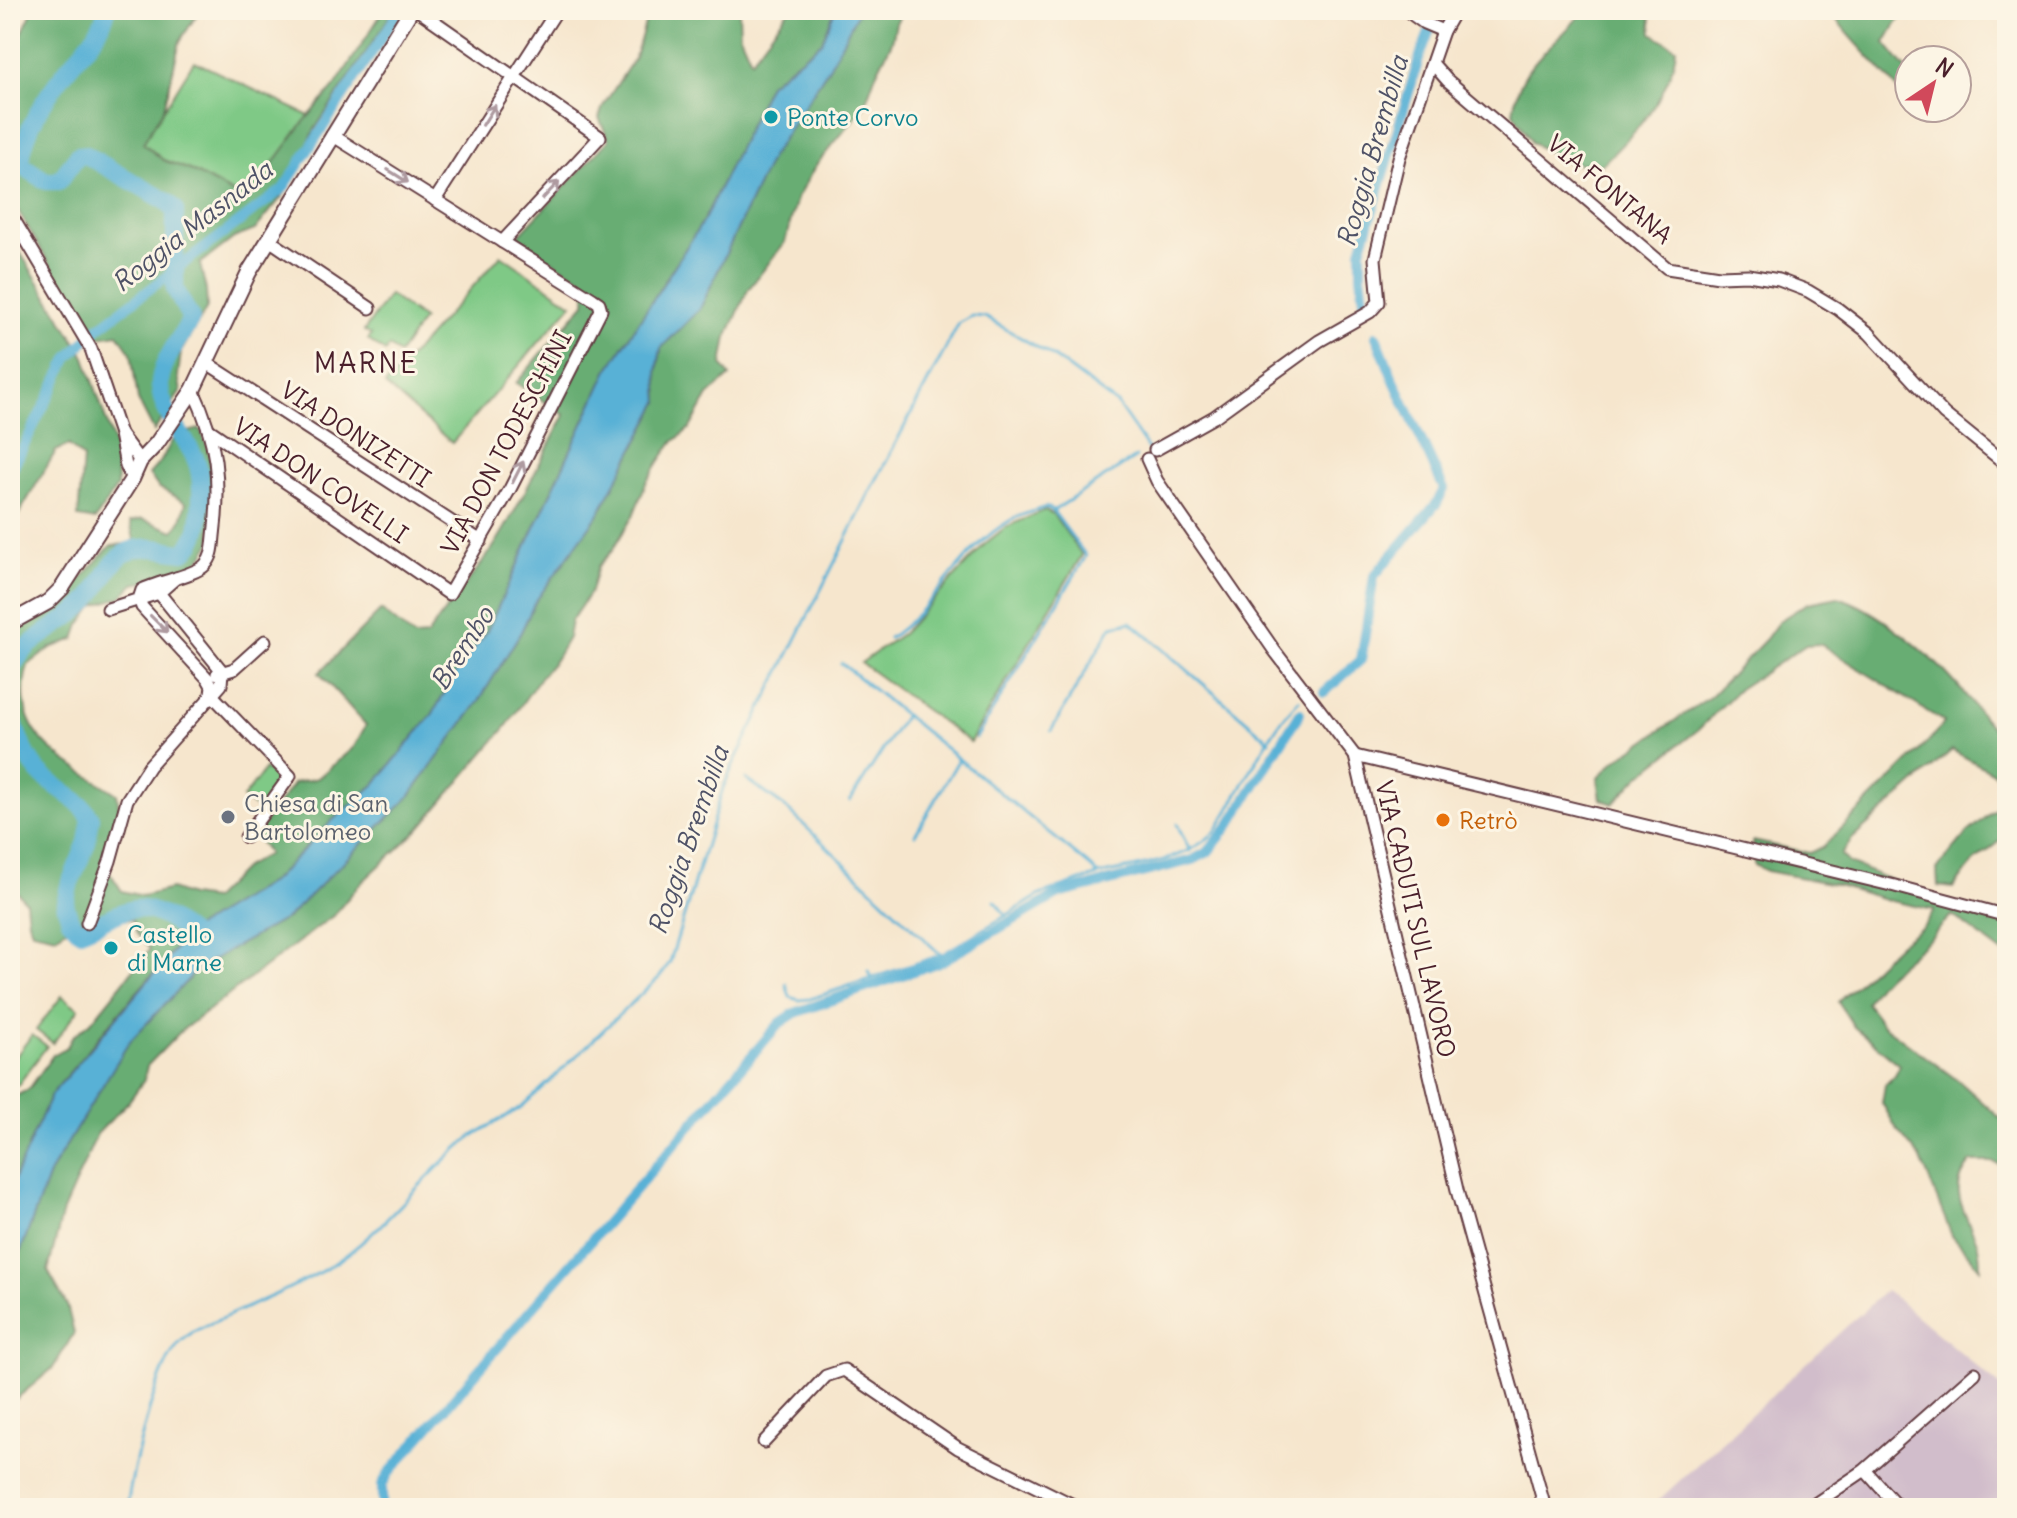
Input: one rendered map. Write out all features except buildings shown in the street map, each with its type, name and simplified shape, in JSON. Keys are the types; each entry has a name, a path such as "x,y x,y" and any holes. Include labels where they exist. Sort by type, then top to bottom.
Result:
{"street":[{"path":"10,623 48,602 62,588 132,479 140,461 182,408 207,363 249,272 411,10"},
{"path":"332,135 502,242 600,137 418,10"},
{"path":"435,200 557,10"},
{"path":"1406,10 1441,30"},
{"path":"1355,756 1274,650 1157,481 1151,454 1214,417 1319,341 1370,312 1379,302 1375,259 1399,158 1433,64 1441,30 1455,10"},
{"name":"VIA FONTANA","path":"1433,64 1447,80 1667,268 1719,276 1748,275 1779,280 1808,291 1869,333 1944,414 2007,465"},
{"path":"10,213 91,349 132,479"},
{"path":"269,240 370,308"},
{"name":"VIA DON TODESCHINI","path":"449,594 481,541 601,310 599,303 502,242"},
{"name":"VIA DONIZETTI","path":"207,363 481,541"},
{"path":"193,390 208,429 218,472 212,555 204,567 142,590 139,599 142,607 208,679 212,686 211,694"},
{"name":"VIA DON COVELLI","path":"208,429 449,594"},
{"path":"120,434 140,461"},
{"path":"108,609 159,593 176,578"},
{"path":"87,923 110,861 127,800 149,766 221,685 222,671 159,593"},
{"path":"208,679 222,671 234,669 265,641"},
{"path":"211,694 290,776 246,837"},
{"name":"VIA CADUTI SUL LAVORO","path":"1545,1508 1458,1194 1355,756 1880,882 2007,916"},
{"path":"764,1442 826,1376 844,1370 958,1448 1079,1508"},
{"path":"1809,1508 1865,1470 1975,1373"},
{"path":"1865,1470 1899,1508"}],"shaded area":[{"path":"1886,1290 2007,1392 2007,1508 1650,1508"}],"green space":[{"path":"33,10 200,10 180,41 164,108 143,143 163,160 190,170 238,196 270,168 335,86 384,10 394,10 315,129 285,193 255,230 234,238 200,264 207,308 181,352 178,376 181,391 154,431 138,400 131,353 118,334 93,338 10,197 10,58"},
{"path":"649,10 739,10 740,35 751,60 789,10 835,10 822,42 769,84 705,218 607,372 486,633 460,666 432,715 375,784 333,820 274,880 190,931 51,1095 10,1188 10,1099 29,1089 53,1055 67,1047 72,1037 91,1022 150,949 137,934 132,920 107,917 80,920 56,936 32,931 26,902 10,884 10,848 15,836 10,821 10,632 35,621 65,597 110,546 131,543 134,539 130,522 142,519 174,531 186,503 158,487 149,474 161,461 175,435 200,429 214,477 211,543 196,566 180,575 134,584 121,597 94,606 80,625 75,639 51,648 28,665 24,690 26,712 46,744 117,794 117,834 107,846 103,862 122,891 142,896 171,889 190,896 213,899 245,867 268,854 255,835 294,783 318,778 354,747 366,725 319,673 381,610 414,637 427,636 501,536 565,415 516,383 585,303 586,281 515,239 609,140 599,118 603,106 635,57"},
{"path":"903,10 864,107 816,165 797,198 785,242 748,290 727,337 722,365 730,376 708,396 690,428 672,443 646,483 633,516 612,551 598,566 591,591 571,621 568,638 555,660 506,727 419,829 358,886 334,915 181,1031 147,1066 144,1080 129,1101 97,1134 63,1211 48,1271 67,1305 74,1333 53,1368 10,1404 10,1280 50,1172 129,1042 200,967 288,917 408,798 477,704 521,632 535,602 598,515 659,402 657,372 661,348 700,309 771,157 830,66 858,11"},
{"path":"1584,10 1652,10 1652,33 1676,48 1673,65 1659,97 1638,127 1601,165 1569,163 1532,143 1513,112 1523,79 1531,67"},
{"path":"1829,10 1910,10 1896,24 1885,43 1893,53 1893,84 1889,79"},
{"path":"194,61 309,116 270,168 238,196 190,170 163,160 143,143"},
{"path":"10,236 85,357 116,450 117,487 95,520 78,517 83,458 69,445 56,451 10,529"},
{"path":"501,255 572,304 452,443 385,385"},
{"path":"389,295 423,319 399,354 389,347 385,352 368,340 371,335 364,331"},
{"path":"1045,510 1053,514 1082,555 970,742 861,663 903,633 986,543 1006,527"},
{"path":"1838,597 1869,611 1918,647 1946,673 2007,742 2007,789 1994,773 1952,750 1852,839 1841,855 1849,863 1943,902 2007,921 2007,956 1952,915 1929,940 1885,978 1866,1003 1883,1025 1960,1082 2007,1124 2007,1167 1991,1162 1971,1162 1960,1183 1960,1202 1978,1246 1980,1268 1952,1236 1921,1159 1898,1131 1882,1103 1885,1085 1900,1065 1854,1027 1838,1002 1900,943 1923,927 1934,910 1834,884 1767,871 1754,865 1753,841 1809,853 1823,847 1932,738 1944,722 1820,644 1806,645 1739,689 1699,729 1638,777 1613,804 1601,799 1598,779 1612,763 1711,696 1766,639 1779,621 1808,603"},
{"path":"265,769 282,783 261,811 243,798"},
{"path":"2007,793 2007,836 1974,862 1953,888 1938,886 1937,869 1966,834 1996,809"},
{"path":"62,996 79,1009 53,1043 36,1030"},
{"path":"32,1035 47,1046 17,1086 10,1081 10,1064"}],"water":[{"path":"835,10 859,10 830,66 771,157 700,309 661,348 657,372 659,402 598,515 535,602 521,632 477,704 408,798 288,917 200,967 129,1042 50,1172 10,1280 10,1188 51,1095 190,931 274,880 333,820 375,784 432,715 460,666 486,633 607,372 705,218 769,84 822,42"}],"waterway":[{"path":"10,673 33,642 86,603 119,558 140,548 184,552 194,539 199,525 201,478 198,465 164,405 160,386 167,360 191,319 175,289 175,209 86,155 78,155 59,181 46,181 20,164 26,138 43,103 95,35 107,10"},
{"name":"Roggia Masnada","path":"10,473 69,357 98,328 283,189 400,10"},
{"name":"Roggia Brembilla","path":"1365,308 1361,250 1419,59 1441,10"},
{"name":"Roggia Brembilla","path":"127,1508 152,1400 168,1359 181,1341 204,1326 302,1282 346,1255 465,1142 526,1103 659,978 670,962 723,788 736,759 959,323 972,316 985,317 1054,357 1117,404 1151,453"},
{"name":"Roggia Brembilla","path":"1324,692 1361,660 1374,576 1437,503 1444,489 1376,336"},
{"path":"976,738 1086,556 1053,511 1136,457"},
{"path":"889,638 921,610 993,532 1024,514 1046,507 1053,510"},
{"path":"1051,731 1112,626 1131,622 1270,741"},
{"path":"786,984 790,997 810,999 941,955 1040,895 1098,875 841,663"},
{"path":"1098,875 1175,856 1190,850 1215,832 1265,746 1299,700"},
{"path":"10,710 18,736 32,763 44,777 76,800 91,818 87,842 65,904 70,920 80,931 126,911 148,910 170,920 208,948"},
{"name":"Roggia Brembilla","path":"382,1508 382,1485 389,1473 780,1023 795,1013 942,961 1059,894 1193,860 1208,852 1231,823 1300,713"},
{"path":"850,801 905,715"},
{"path":"915,835 959,759"},
{"path":"746,779 785,807 941,955"},
{"path":"1177,824 1190,851"},
{"path":"995,901 1006,916"},
{"path":"868,971 871,979"}],"place":[{"name":"Ponte Corvo","path":"771,117"},
{"name":"Chiesa di San Bartolomeo","path":"228,817"},
{"name":"Retrò","path":"1443,820"},
{"name":"Castello di Marne","path":"111,948"}],"district":[{"name":"MARNE","path":"366,363"}],"water label":[{"name":"Brembo","path":"462,648"}]}
